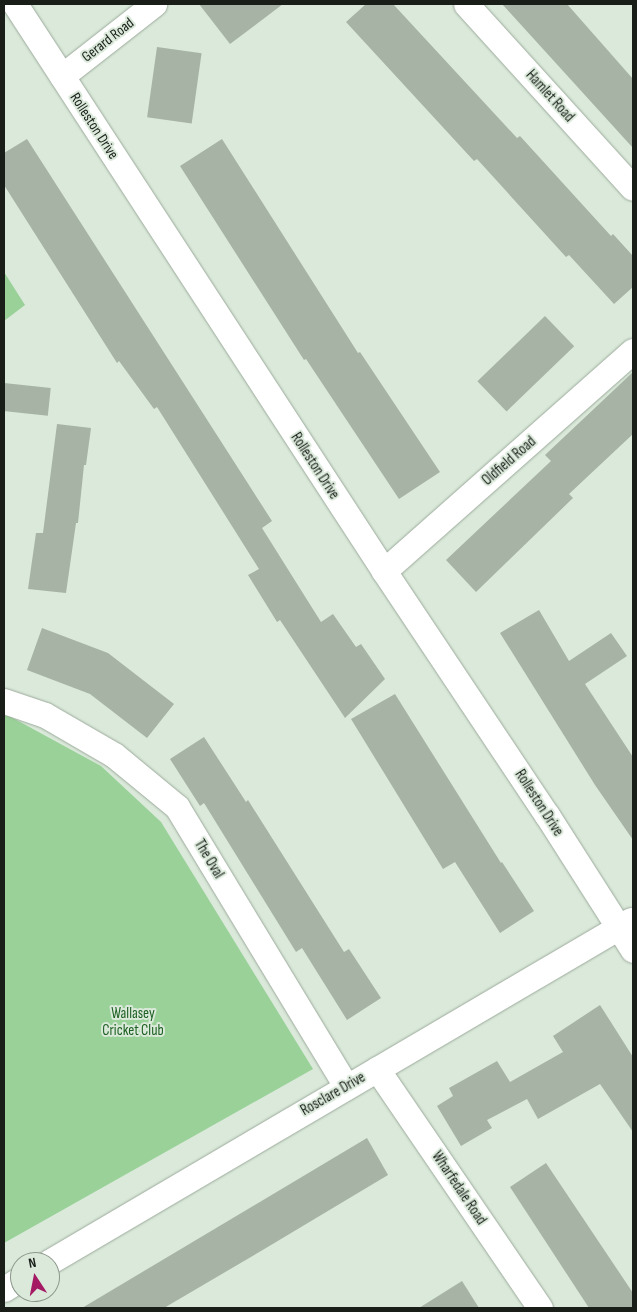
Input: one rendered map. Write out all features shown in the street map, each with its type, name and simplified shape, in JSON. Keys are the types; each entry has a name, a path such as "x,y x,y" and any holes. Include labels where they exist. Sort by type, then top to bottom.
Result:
{"street":[{"name":"Rolleston Drive","path":"14,4 384,571 547,815 625,923 633,950"},
{"name":"Gerard Road","path":"62,76 154,4"},
{"name":"Hamlet Road","path":"466,4 633,188"},
{"name":"Oldfield Road","path":"384,571 633,351"},
{"name":"The Oval","path":"4,701 45,715 114,755 178,807 346,1086"},
{"name":"Rosclare Drive","path":"60,1256 346,1086 504,997 625,923"},
{"name":"Wharfedale Road","path":"378,1068 540,1308"}],"green space":[{"path":"4,272 25,305 4,321"},
{"name":"Wallasey Cricket Club","path":"4,715 101,766 161,822 313,1069 4,1243"}],"building":[{"path":"199,4 283,4 230,44"},
{"path":"366,4 393,4 517,138 520,136 611,236 613,234 633,256 633,287 614,304 569,255 566,257 477,159 474,161 346,22"},
{"path":"502,4 567,4 633,79 633,148"},
{"path":"157,47 202,53 192,124 147,117"},
{"path":"27,139 272,521 262,528 321,622 333,614 356,647 361,644 385,679 345,718 280,620 277,622 248,575 259,569 157,407 154,409 119,361 117,363 4,185 4,153"},
{"path":"222,139 358,353 360,352 440,472 399,499 306,359 304,360 180,166"},
{"path":"545,316 574,346 507,412 477,381"},
{"path":"633,372 633,434 569,494 573,498 476,592 446,560 551,461 545,455"},
{"path":"4,383 51,388 48,416 4,411"},
{"path":"57,424 91,428 66,593 28,589 36,533 43,533"},
{"path":"539,610 569,661 611,633 627,656 585,684 633,757 633,840 595,785 500,633"},
{"path":"42,628 108,653 174,704 147,738 90,694 27,670"},
{"path":"395,694 501,863 534,911 500,933 455,862 443,869 351,719"},
{"path":"204,737 246,802 248,800 344,952 349,949 381,998 347,1020 302,948 296,952 204,803 200,806 170,759"},
{"path":"600,1005 633,1057 633,1132 600,1084 538,1119 527,1099 487,1120 492,1128 461,1146 437,1106 453,1096 449,1088 497,1061 510,1082 563,1052 553,1036"},
{"path":"367,1138 388,1175 261,1251 164,1308 82,1308"},
{"path":"546,1163 633,1293 633,1308 589,1308 510,1187"},
{"path":"462,1281 479,1308 419,1308"}]}
